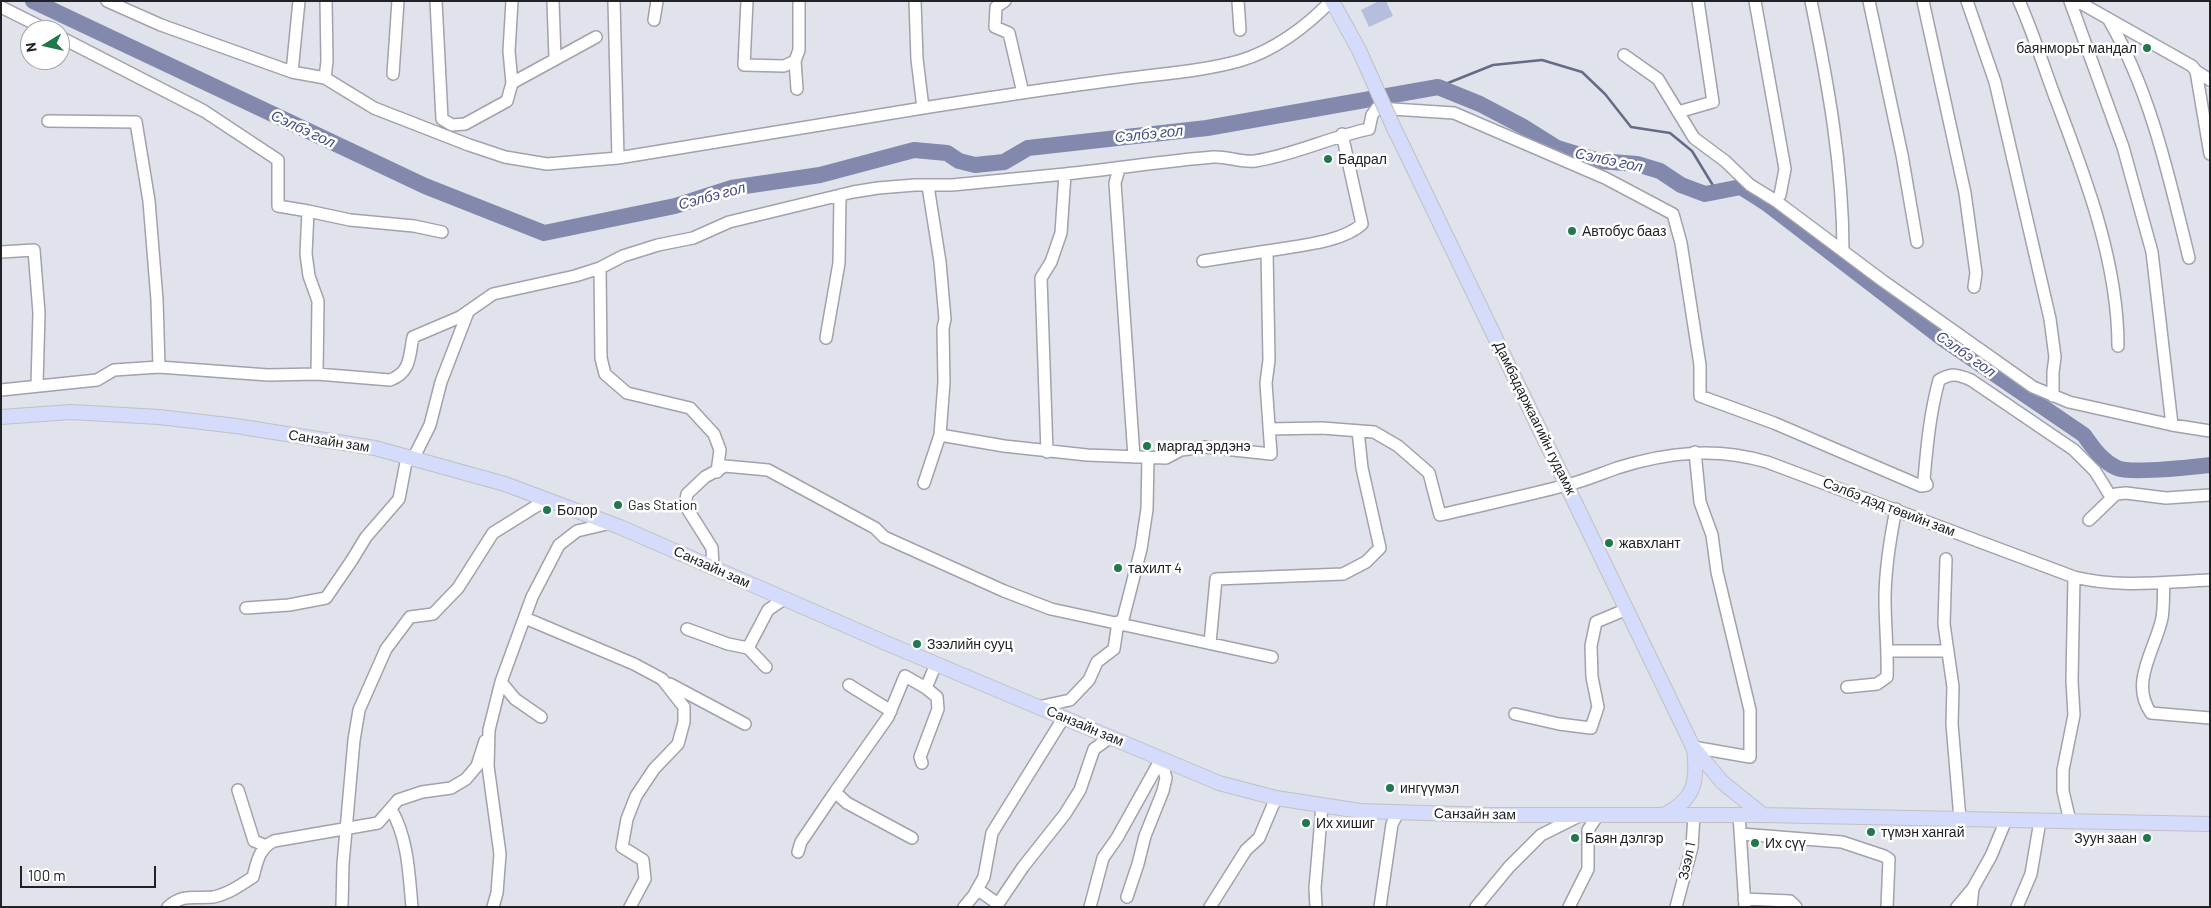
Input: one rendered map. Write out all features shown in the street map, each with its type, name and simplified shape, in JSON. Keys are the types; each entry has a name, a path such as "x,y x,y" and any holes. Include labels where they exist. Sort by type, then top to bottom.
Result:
{"main road":[{"name":"Дамбадаржаагийн гудамж","path":"1332,1 1359,50 1393,126 1693,747 1722,782 1763,815"},
{"name":"Санзайн зам","path":"1,417 71,412 159,417 236,426 375,448 504,484 611,523 784,599 1219,783 1276,798 1360,812 1491,815 1763,815 2210,824"},
{"path":"1665,815 1679,807 1693,788 1696,777 1693,747"}],"street":[{"path":"108,1 120,4 161,24 292,72 325,78 374,108 469,146 505,157 546,164 618,158 923,108 1188,71 1240,60 1269,48 1310,22 1332,1"},
{"path":"292,72 299,1"},
{"path":"325,78 327,61 326,1"},
{"path":"393,74 398,1"},
{"path":"436,1 442,119 452,125 465,124 507,101 512,83 509,51 512,1"},
{"path":"553,1 555,58"},
{"path":"614,1 618,158"},
{"path":"654,20 657,1"},
{"path":"747,1 744,65 784,66 795,61"},
{"path":"797,89 795,61 799,50 800,1"},
{"path":"915,1 917,59 923,108"},
{"path":"1005,1 996,7 995,27 1009,33 1023,93"},
{"path":"1238,1 1240,30"},
{"path":"1678,112 1713,102 1698,1"},
{"path":"1755,1 1785,169 1780,195 1776,201"},
{"path":"1812,1 1833,111 1840,184 1843,251"},
{"path":"1868,1 1902,155 1917,242"},
{"path":"1923,1 1965,193 1976,272 1974,287"},
{"path":"1967,1 1996,82 2050,319 2055,357 2053,396"},
{"path":"2019,1 2076,148 2092,203 2113,286 2118,320 2118,346"},
{"path":"2070,1 2123,147 2152,252 2172,426"},
{"path":"2077,1 2192,66 2210,80"},
{"path":"1,6 28,20"},
{"path":"2109,20 2127,52 2154,126 2189,258"},
{"path":"512,83 596,37"},
{"path":"70,42 204,111 278,160 278,206 350,220 414,226 442,232"},
{"path":"1624,55 1658,79 1694,138 1725,161 1750,185 1776,201 1995,362 2033,387 2053,396 2104,410 2172,426 2210,431"},
{"path":"2196,71 2210,154"},
{"path":"1,390 97,380 114,370 159,367 268,375 317,374 390,380 401,376 408,367 413,337 460,317 493,294 533,287 600,268 623,256 658,245 693,238 729,222 799,207 840,195 878,188 928,186 1065,174 1119,169 1148,163 1217,157 1253,161 1302,149 1342,134 1369,129 1372,115 1377,108 1454,113 1605,178 1673,214 1681,243 1698,356 1702,383 1700,396 1774,423 1921,486 1927,485 1924,479 1929,439 1928,424 1939,380 1947,374 1953,374 1970,380 2074,450 2095,471 2112,497"},
{"path":"48,122 136,122 149,201 157,300 159,367"},
{"path":"1203,261 1324,240 1356,230 1362,224 1342,134"},
{"path":"1119,169 1114,183 1134,456"},
{"path":"1047,452 1041,278 1051,262 1060,233 1065,174"},
{"path":"924,483 940,436 944,382 943,328 945,319 940,262 928,186"},
{"path":"826,338 839,263 840,195"},
{"path":"308,211 306,254 309,276 318,301 317,374"},
{"path":"1,252 34,250 39,313 37,385"},
{"path":"940,436 1047,452 1166,458 1181,450 1205,447 1271,454 1266,383 1269,360 1267,251"},
{"path":"600,268 601,358 605,374 627,393 690,408 714,434 720,450 717,472"},
{"path":"246,608 289,605 326,598 366,537 399,499 410,458 430,425 442,382 468,312"},
{"path":"1210,643 1216,579 1343,574 1366,562 1380,548 1362,468 1358,430 1322,428 1269,429"},
{"name":"Сэлбэ дэд төвийн зам","path":"1358,430 1374,432 1398,446 1429,473 1440,515 1568,485 1645,460 1695,452 1732,454 1767,462 2074,577 2108,583 2164,583 2210,580"},
{"path":"1693,747 1750,757 1750,710 1717,572 1712,535 1700,502 1695,452"},
{"path":"1038,707 1070,700 1089,680 1097,662 1114,649 1141,549 1147,509 1148,457"},
{"path":"713,567 712,548 685,505 687,494 705,477 725,466 768,470 875,528 884,537 1051,609 1272,656"},
{"path":"2089,520 2116,494 2126,493 2166,498 2210,495"},
{"path":"342,907 343,864 354,740 360,710 386,649 410,617 433,614 458,588 493,533 546,500"},
{"path":"1847,687 1877,684 1887,677 1886,566 1896,510"},
{"path":"168,907 176,900 194,896 213,902 234,890 253,877 257,860 264,845 274,841 378,824 398,800 422,792 451,788 466,779 477,766 489,730 501,682 532,597 559,546 576,530 611,523"},
{"path":"1946,559 1944,624 1953,687 1952,724 1960,819"},
{"path":"2070,822 2063,792 2063,770 2074,715 2072,672 2074,577"},
{"path":"2164,583 2162,618 2145,664 2143,702 2150,713 2210,718"},
{"path":"748,648 768,610 784,599"},
{"path":"1516,714 1559,724 1591,728 1598,707 1592,677 1591,646 1596,622 1627,609"},
{"path":"525,618 634,664 691,697 745,724"},
{"path":"687,629 728,644 748,648 766,667"},
{"path":"1888,651 1948,651"},
{"path":"926,688 936,664"},
{"path":"798,852 801,842 891,711 905,676 937,697 938,709 920,757 922,763"},
{"path":"630,907 644,879 643,860 622,847 627,819 636,796 650,776 678,744 684,722 684,707 662,679"},
{"path":"501,682 514,699 541,717"},
{"path":"849,685 891,711"},
{"path":"964,907 984,877 992,833 1064,717"},
{"path":"489,730 488,766 500,854 493,907"},
{"path":"977,890 997,905 1023,867 1065,814 1080,790 1094,749 1111,737"},
{"path":"1126,897 1138,864 1145,836 1163,791 1166,778 1162,758"},
{"path":"1090,907 1104,858 1162,758"},
{"path":"238,790 254,841 264,845"},
{"path":"835,792 847,803 912,838"},
{"path":"1210,907 1246,850 1259,838 1276,798"},
{"path":"1316,907 1315,888 1322,806"},
{"path":"391,809 400,824 412,907"},
{"path":"1380,907 1392,824 1398,813"},
{"path":"1476,907 1509,867 1541,835 1582,815"},
{"path":"1569,907 1588,870 1588,830 1598,815"},
{"name":"Зээл 1","path":"1676,907 1692,847 1694,815"},
{"path":"1739,815 1744,903 1790,901 1796,907"},
{"path":"1957,907 1972,888 1991,856 2006,820"},
{"path":"2017,907 2031,874 2040,821"},
{"path":"1741,834 1842,842 1884,856 1889,859 1887,907"},
{"path":"1970,907 1972,888"}],"shaded area":[{"path":"1379,1 1386,1 1393,16 1369,27 1361,10"}],"waterway":[{"name":"Сэлбэ гол","path":"33,1 425,186 544,233 675,206 731,188 820,175 914,150 947,153 959,161 975,165 1004,162 1028,148 1207,128 1438,87 1480,104 1522,126 1557,148 1599,161 1637,164 1660,171 1681,185 1705,194 1741,187 1766,203 1943,339 2084,435 2102,458 2117,468 2124,470 2147,470 2210,465"},
{"path":"1438,87 1493,65 1542,60 1582,72 1605,94 1631,127 1670,133 1692,151 1717,192"}],"place":[{"name":"баянморьт мандал","path":"2147,48"},
{"name":"Бадрал","path":"1328,159"},
{"name":"Автобус бааз","path":"1572,231"},
{"name":"маргад эрдэнэ","path":"1147,446"},
{"name":"Gas Station","path":"618,505"},
{"name":"Болор","path":"547,510"},
{"name":"жавхлант","path":"1609,543"},
{"name":"тахилт 4","path":"1118,568"},
{"name":"Зээлийн сууц","path":"917,644"},
{"name":"ингүүмэл","path":"1390,788"},
{"name":"Их хишиг","path":"1306,823"},
{"name":"түмэн хангай","path":"1871,832"},
{"name":"Баян дэлгэр","path":"1575,838"},
{"name":"Зуун заан","path":"2147,838"},
{"name":"Их сүү","path":"1755,843"}]}
